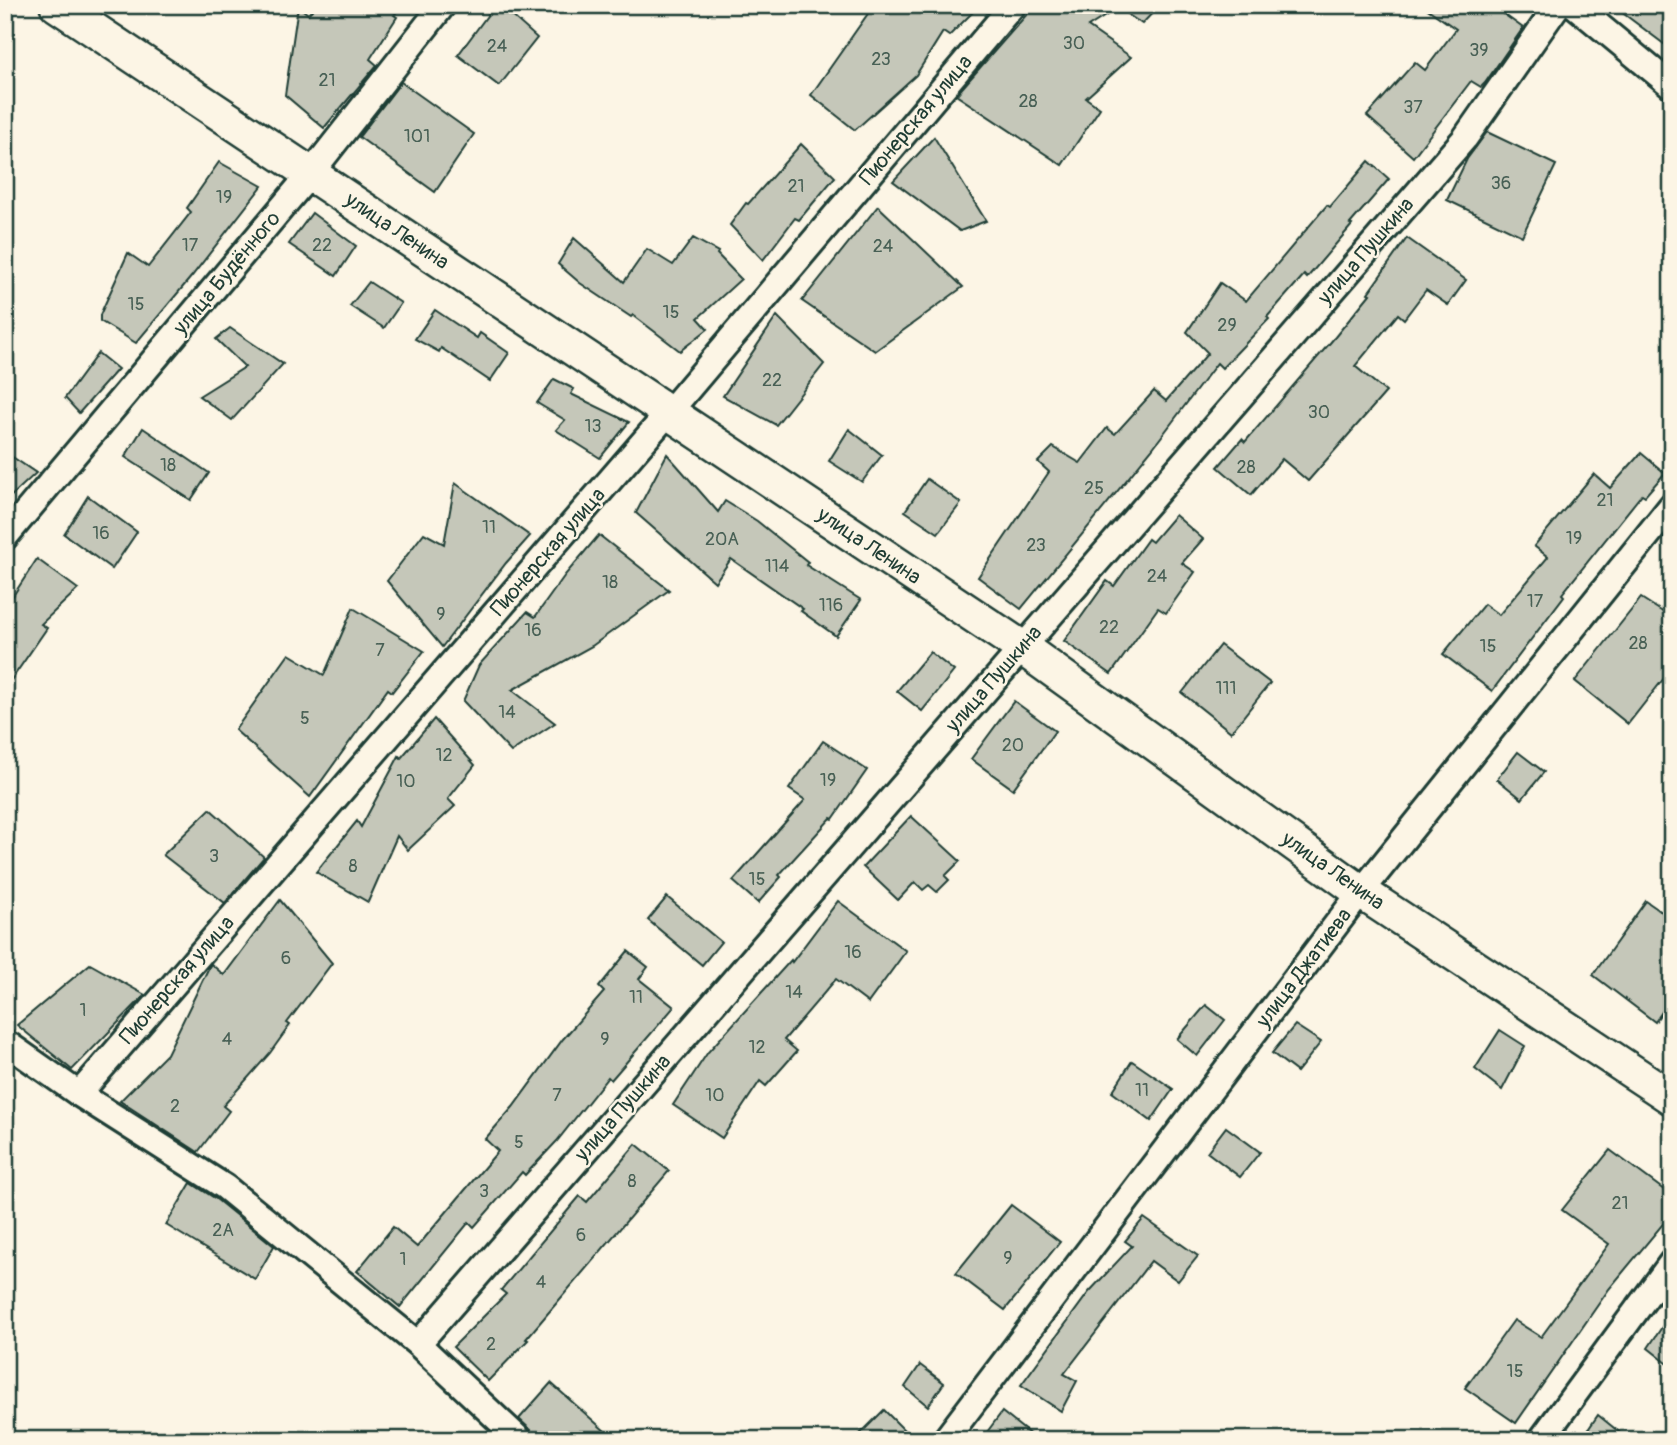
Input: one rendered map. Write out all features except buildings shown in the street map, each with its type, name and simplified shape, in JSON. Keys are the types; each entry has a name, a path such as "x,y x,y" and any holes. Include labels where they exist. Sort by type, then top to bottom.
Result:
{"street":[{"name":"улица Ленина","path":"57,5 1021,647 1361,892 1672,1098"},
{"name":"улица Будённого","path":"5,537 311,173 443,5"},
{"name":"Пионерская улица","path":"79,1094 669,412 1013,5"},
{"name":"улица Пушкина","path":"418,1344 1465,138 1558,5"},
{"path":"1574,5 1672,86"},
{"name":"улица Джатиева","path":"945,1440 1361,892 1672,505"},
{"path":"5,1042 79,1094 225,1187 418,1344 520,1440"},
{"path":"1541,1440 1672,1262"}]}
